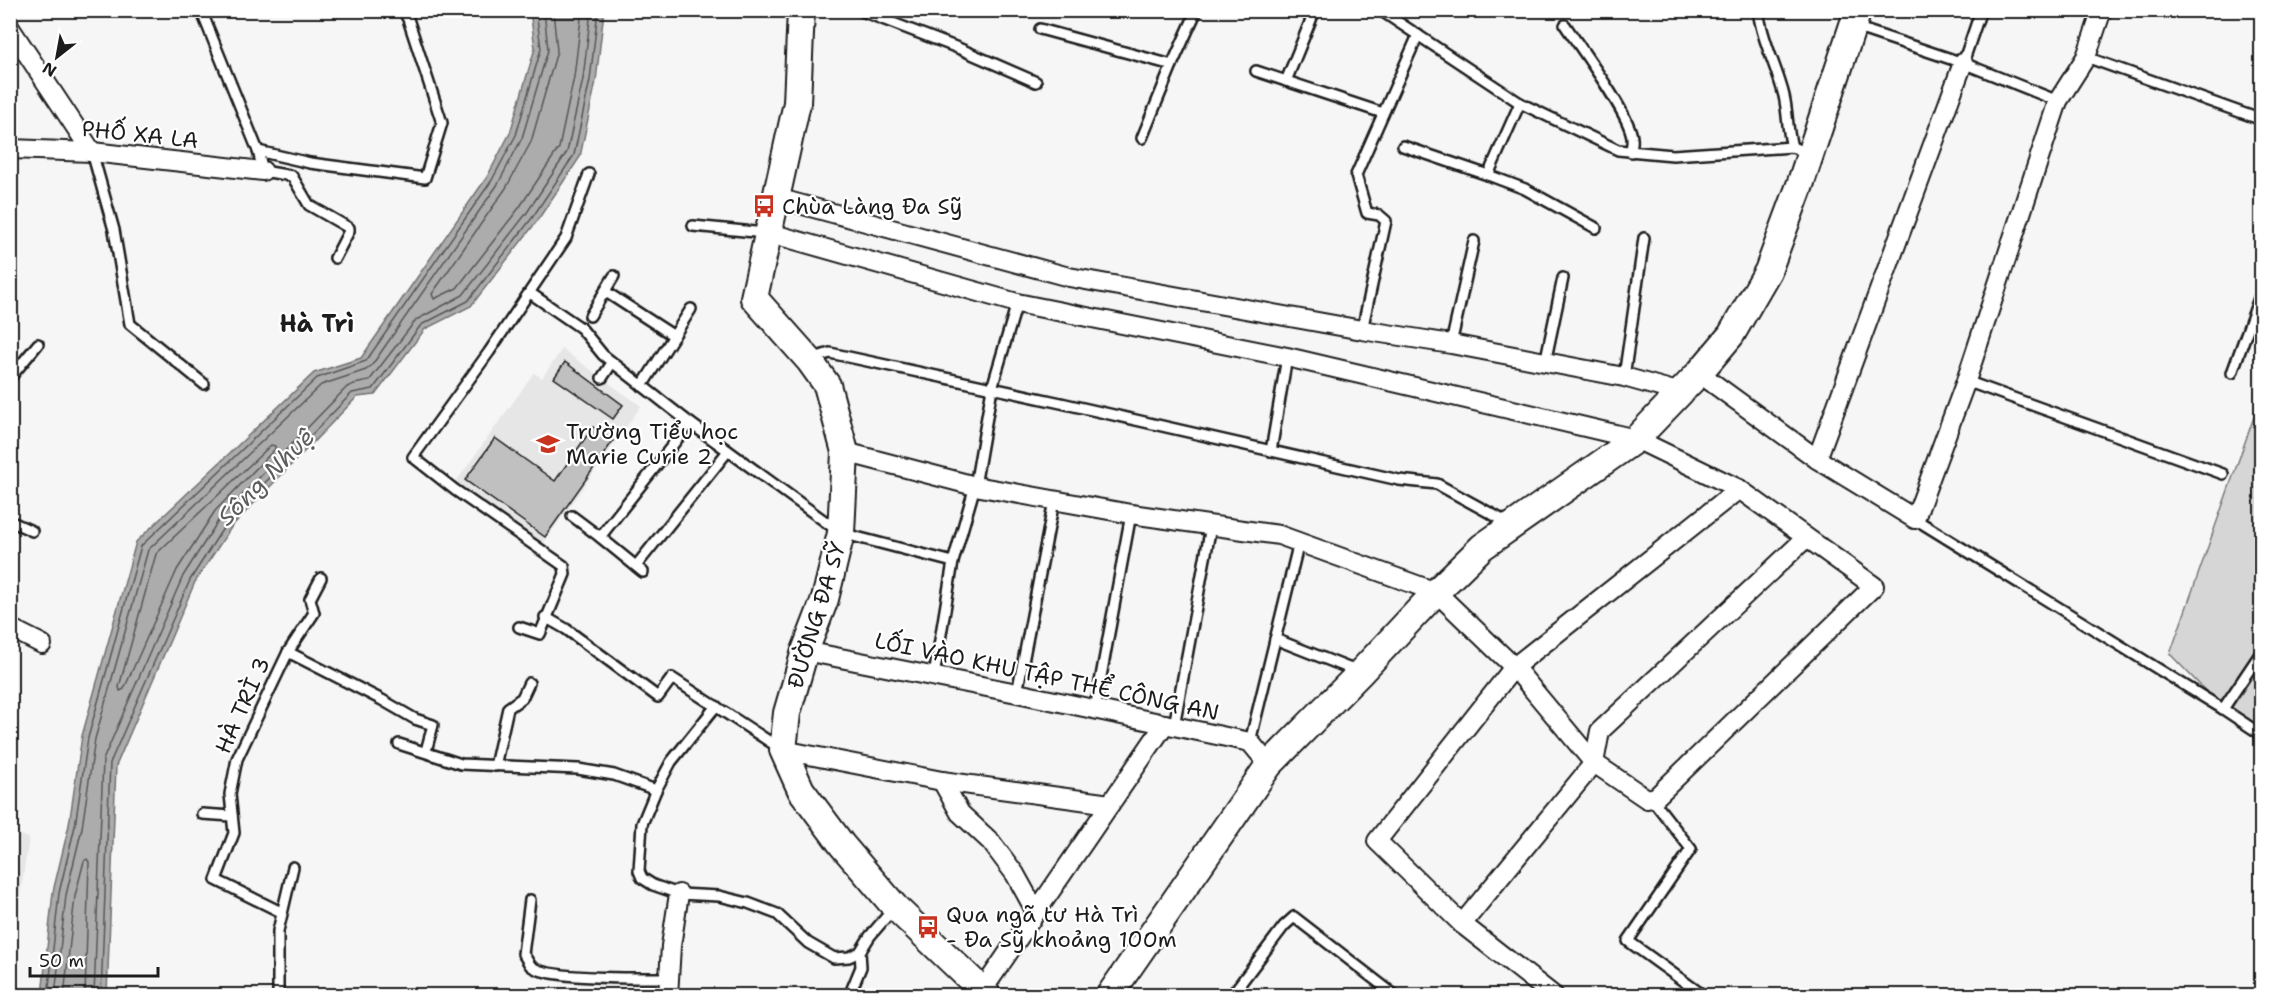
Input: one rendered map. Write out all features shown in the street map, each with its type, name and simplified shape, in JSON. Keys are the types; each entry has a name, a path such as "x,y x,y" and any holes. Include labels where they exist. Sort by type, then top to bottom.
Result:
{"street":[{"name":"ĐƯỜNG ĐA SỸ","path":"783,750 787,713 805,651 825,599 841,533 845,452 827,385 809,360 754,298 797,103 801,10"},
{"path":"1699,373 1816,459 1915,519 1966,381 2058,101 2086,57 2102,10"},
{"path":"1109,996 1269,765 1482,546 1636,439 1681,393 1731,335 1768,271 1801,151 1855,18"},
{"path":"10,28 92,152"},
{"path":"1816,459 1963,63"},
{"name":"PHỐ XA LA","path":"10,149 92,152 263,171"},
{"path":"777,198 1070,277 1451,344 1624,377 1681,393"},
{"path":"770,233 1017,303 1287,357 1636,439 1739,489 1874,586 1652,799 1647,799 1594,763 1514,667 1436,591 1279,535 1131,514 975,486 845,452"},
{"path":"1554,996 1462,924 1377,841 1514,667 1739,489"},
{"path":"1462,924 1594,763 1600,731 1806,538"},
{"path":"10,628 42,644"},
{"name":"LỐI VÀO KHU TẬP THỂ CÔNG AN","path":"805,651 1250,742"},
{"path":"783,750 801,790 842,845 895,907 985,993 1036,912 1110,804 1169,725"},
{"path":"1250,742 1269,765"},
{"path":"783,750 942,781 1110,804"},
{"path":"942,781 960,813 991,842 1015,874 1036,912"},
{"path":"668,987 675,907 679,894"}],"lane":[{"path":"201,10 258,151 263,171 292,176 309,205 346,225 349,231 335,258"},
{"path":"258,151 309,163 425,178 442,123 403,10"},
{"path":"859,10 958,48 1036,82"},
{"path":"1142,138 1197,10"},
{"path":"1286,81 1315,10"},
{"path":"1380,10 1520,103 1618,150 1673,155 1801,151"},
{"path":"1758,10 1764,44 1784,98 1788,133 1801,151"},
{"path":"1963,63 1981,10"},
{"path":"1855,18 2058,101"},
{"path":"1565,25 1603,81 1630,128 1631,152"},
{"path":"1040,29 1172,65"},
{"path":"1362,330 1386,221 1380,215 1367,213 1356,175 1418,35"},
{"path":"2086,57 2262,120"},
{"path":"1256,71 1383,113"},
{"path":"1488,175 1520,103"},
{"path":"1403,146 1526,189 1596,228"},
{"path":"92,152 114,230 130,324 204,384"},
{"path":"519,627 540,634 545,617 565,574 564,566 455,490 413,457 530,293 566,238 589,174"},
{"path":"693,226 770,233"},
{"path":"1624,377 1644,238"},
{"path":"1451,344 1474,241"},
{"path":"590,316 614,276"},
{"path":"1545,363 1563,278"},
{"path":"2232,373 2262,290"},
{"path":"606,292 674,336"},
{"path":"530,293 581,328 603,356 612,363 841,533 953,562"},
{"path":"934,676 953,562 975,486 992,388 1017,303"},
{"path":"642,386 691,309"},
{"path":"10,378 38,344"},
{"path":"809,360 830,353 1399,480 1437,484 1512,524"},
{"path":"1271,451 1287,357"},
{"path":"602,378 612,363"},
{"path":"1966,381 2223,474"},
{"path":"600,537 690,423"},
{"path":"572,516 639,569 728,451"},
{"path":"1017,693 1054,501"},
{"path":"1095,710 1131,514"},
{"path":"1915,519 2262,735"},
{"path":"10,521 32,531"},
{"path":"1169,725 1210,526"},
{"path":"1250,742 1299,542"},
{"name":"HÀ TRÌ 3","path":"281,912 216,880 234,833 230,794 237,759 288,652 314,613 310,599 321,578"},
{"path":"545,617 566,629 658,697 672,678 783,750"},
{"path":"1275,639 1360,673"},
{"path":"2223,709 2262,651"},
{"path":"288,652 382,700 415,720 433,725 426,751"},
{"path":"495,766 508,708 522,698 530,683"},
{"path":"716,706 671,762 656,790 642,825 639,871 642,878 653,885 679,894 719,896 777,914 808,943 834,958 849,957 860,952 870,936 895,907"},
{"path":"399,744 461,764 553,767 614,775 656,790"},
{"path":"1652,799 1691,849 1628,941 1704,996"},
{"path":"202,814 232,816"},
{"path":"278,996 276,963 278,931 293,867"},
{"path":"530,900 524,954 532,967 547,972 668,987"},
{"path":"1246,996 1234,992 1284,926 1294,917 1396,996"},
{"path":"849,996 861,967 860,952"},
{"path":"1683,996 1691,986"}],"shaded area":[{"name":"Trường Tiểu học Marie Curie 2","path":"562,349 641,406 542,545 455,483 534,373 542,378"},
{"path":"2261,397 2261,735 2223,709 2170,654"},
{"path":"10,832 29,838 11,954"}],"water":[{"name":"Sông Nhuệ","path":"530,11 604,11 596,81 580,157 537,221 471,306 425,329 375,395 357,397 232,526 195,582 116,766 107,995 42,995 53,892 69,825 82,736 136,542 314,373 361,358 487,177 510,133 535,48"}],"building":[{"path":"565,362 623,405 613,419 554,378"},
{"path":"593,427 613,441 545,537 465,480 495,438 555,481"}],"place":[{"name":"Chùa Làng Đa Sỹ","path":"764,206"},
{"name":"Trường Tiểu học Marie Curie 2","path":"548,444"},
{"name":"Qua ngã tư Hà Trì - Đa Sỹ khoảng 100m","path":"928,927"}],"district":[{"name":"Hà Trì","path":"317,324"}]}
